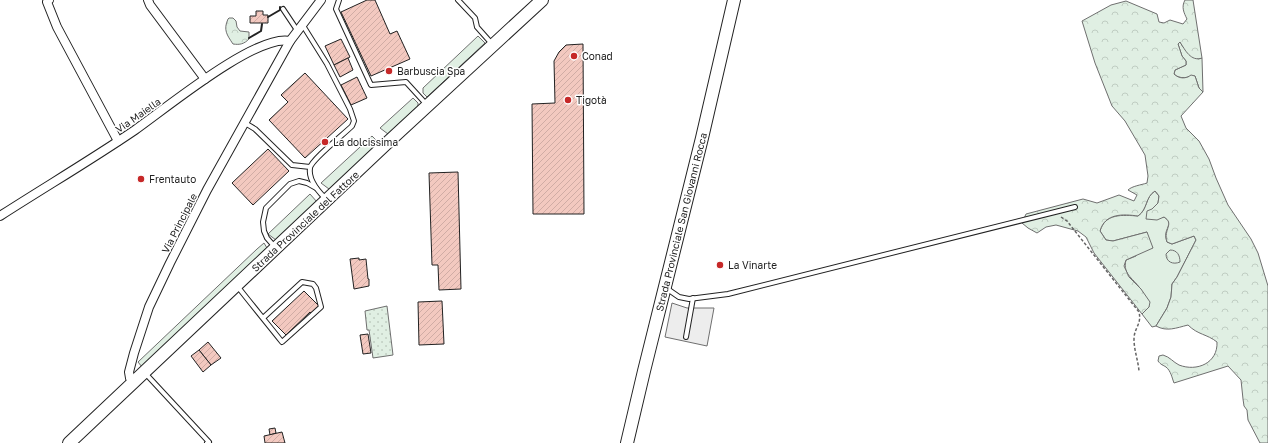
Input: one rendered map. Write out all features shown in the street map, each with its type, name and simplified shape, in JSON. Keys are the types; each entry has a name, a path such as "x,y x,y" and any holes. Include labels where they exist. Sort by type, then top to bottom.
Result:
{"main road":[{"name":"Strada Provinciale del Fattore","path":"69,443 542,0"},
{"name":"Strada Provinciale San Giovanni Rocca","path":"627,443 702,138 734,0"}],"street":[{"path":"49,0 47,2 57,27 118,141"},
{"path":"148,0 150,5 205,78"},
{"name":"Via Principale","path":"134,383 130,378 129,372 134,353 149,307 170,262 244,122 290,41 321,0"},
{"name":"Via Maiella","path":"0,216 118,141 217,70 264,44 285,40 290,41"}],"lane":[{"path":"338,0 336,9 371,85 406,82 428,106"},
{"path":"458,0 475,18 477,27 494,45"},
{"path":"283,9 300,27 328,64 354,120 352,126 310,167 310,174 316,188"},
{"path":"244,122 255,129 292,165 310,167"},
{"path":"276,248 266,238 264,230 263,222 266,208 290,184 299,181 307,183 316,188 327,200"},
{"path":"665,287 679,297 693,298 728,294 1075,207"},
{"path":"237,286 282,342 321,307 316,288 313,284 302,282 263,318"},
{"path":"686,337 693,298"},
{"path":"145,372 209,443"}],"path":[{"path":"1054,213 1067,221 1139,312 1141,319 1134,335 1138,371"}],"green space":[{"path":"1185,0 1193,0 1202,58 1198,59 1192,57 1186,52 1180,42 1178,44 1182,56 1186,61 1186,65 1175,70 1174,74 1182,78 1191,75 1195,76 1199,88 1203,92 1181,116 1186,128 1199,141 1209,159 1228,205 1251,239 1258,253 1268,286 1268,443 1260,443 1248,420 1247,410 1244,406 1241,380 1228,366 1174,383 1169,370 1158,361 1159,356 1163,355 1179,365 1186,367 1199,366 1205,364 1214,355 1217,342 1210,337 1195,331 1188,325 1168,329 1156,326 1167,308 1171,297 1172,284 1196,240 1194,236 1172,244 1167,242 1166,234 1169,222 1164,217 1157,220 1146,219 1147,211 1152,209 1158,203 1159,196 1155,191 1150,196 1143,210 1138,216 1115,216 1110,218 1102,225 1100,231 1106,240 1113,241 1147,232 1153,248 1126,260 1124,266 1129,277 1141,289 1150,302 1149,307 1142,314 1094,253 1086,237 1078,231 1056,225 1046,227 1037,233 1022,223 1026,214 1083,199 1097,203 1119,195 1134,201 1137,195 1128,190 1147,183 1148,176 1145,155 1125,121 1112,106 1095,63 1082,21 1111,5 1126,1 1157,14 1159,22 1164,23 1170,20 1183,24 1187,19 1183,8"},
{"path":"229,18 233,18 236,21 237,27 240,31 249,32 249,39 240,44 233,44 227,35 226,29"},
{"path":"478,36 485,43 427,97 423,93 423,88"},
{"path":"1180,42 1183,47 1198,59 1202,58 1203,92 1199,88 1195,76 1181,78 1174,74 1175,70 1186,65 1186,61 1182,56 1178,44"},
{"path":"413,98 418,103 418,106 388,134 380,128"},
{"path":"372,136 379,143 329,189 321,183"},
{"path":"1155,191 1159,196 1158,203 1152,209 1159,218 1164,217 1169,221 1166,233 1167,242 1172,244 1194,236 1196,240 1172,284 1171,297 1167,308 1156,326 1152,327 1142,314 1149,307 1146,298 1127,273 1125,265 1126,260 1136,256 1147,232 1113,241 1106,240 1100,231 1102,225 1106,221 1115,216 1138,216 1143,210 1150,196"},
{"path":"310,194 317,202 276,240 268,234"},
{"path":"264,243 267,248 142,367 138,362"},
{"path":"1170,250 1178,253 1180,262 1170,262 1167,259 1166,254"},
{"path":"387,306 393,355 373,358 369,330 367,330 365,311"}],"shaded area":[{"path":"672,303 687,308 714,308 707,346 665,337"}],"building":[{"path":"367,0 375,0 390,34 397,31 410,59 371,76 341,12"},
{"path":"256,11 263,11 263,15 268,15 268,23 250,23 250,16 256,16"},
{"path":"341,39 350,57 334,65 325,46"},
{"path":"583,44 584,214 533,214 532,104 555,103 554,61 559,52 566,45"},
{"path":"348,58 353,70 340,77 334,65"},
{"path":"305,73 348,119 305,158 269,120 288,102 281,95"},
{"path":"357,77 367,98 351,105 341,85"},
{"path":"268,149 289,171 253,205 232,183"},
{"path":"458,172 461,289 439,290 438,265 432,265 429,173"},
{"path":"359,258 359,260 366,259 369,286 354,289 350,259"},
{"path":"304,291 319,306 311,313 310,312 286,335 272,321"},
{"path":"442,301 444,344 419,345 418,302"},
{"path":"368,334 371,353 363,354 360,335"},
{"path":"208,342 221,358 211,365 199,350"},
{"path":"199,350 211,365 203,372 191,356"},
{"path":"275,428 276,433 270,435 269,429"},
{"path":"282,432 285,443 265,443 264,436"}],"wall":[{"path":"268,17 280,10 280,7"},
{"path":"249,38 261,31 262,24"}],"place":[{"name":"Conad","path":"574,56"},
{"name":"Barbuscia Spa","path":"389,71"},
{"name":"Tigotà","path":"568,100"},
{"name":"La dolcissima","path":"325,142"},
{"name":"Frentauto","path":"141,179"},
{"name":"La Vinarte","path":"720,265"}]}
